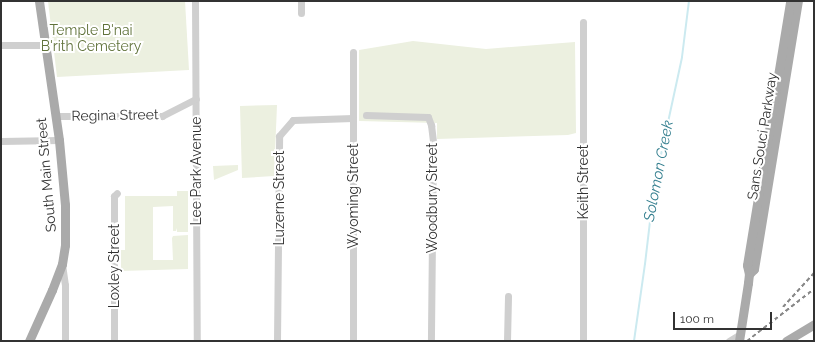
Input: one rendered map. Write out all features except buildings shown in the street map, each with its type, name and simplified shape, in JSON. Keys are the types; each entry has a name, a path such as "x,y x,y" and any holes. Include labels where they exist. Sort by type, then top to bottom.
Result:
{"main road":[{"name":"South Main Street","path":"29,341 62,264 65,245 64,205 59,140 39,1"},
{"name":"Sans Souci Parkway","path":"739,338 749,274 747,265 790,1"},
{"name":"Sans Souci Parkway","path":"749,274 754,269 798,1"},
{"path":"786,341 814,324"}],"street":[{"name":"Lee Park Avenue","path":"195,1 197,341"},
{"path":"301,1 301,13"},
{"name":"Keith Street","path":"583,22 583,341"},
{"path":"1,45 45,45"},
{"name":"Wyoming Street","path":"353,52 353,341"},
{"name":"Regina Street","path":"55,116 162,116 196,99"},
{"name":"Woodbury Street","path":"366,115 428,117 431,125 433,142 431,341"},
{"name":"Luzerne Street","path":"277,341 279,136 293,120 353,118"},
{"path":"1,140 59,140"},
{"name":"Loxley Street","path":"114,341 114,196 117,192"},
{"path":"62,264 65,286 65,341"},
{"path":"507,341 508,296"},
{"path":"729,341 739,338"}],"green space":[{"name":"Temple B'nai B'rith Cemetery","path":"48,1 185,1 189,70 57,77"},
{"path":"413,41 486,49 575,42 576,133 568,135 437,139 437,123 359,121 359,50"},
{"path":"277,105 274,176 242,178 240,106"},
{"path":"238,165 238,170 214,180 213,166"},
{"path":"177,191 188,191 188,232 177,232 177,228 176,231 173,231 173,206 153,207 153,260 173,260 173,236 188,235 188,269 121,271 121,250 125,250 125,196 177,196"}],"waterway":[{"name":"Solomon Creek","path":"634,341 654,187 682,57 689,1"}],"railway":[{"path":"783,307 814,273"},
{"path":"747,341 814,289"}]}
